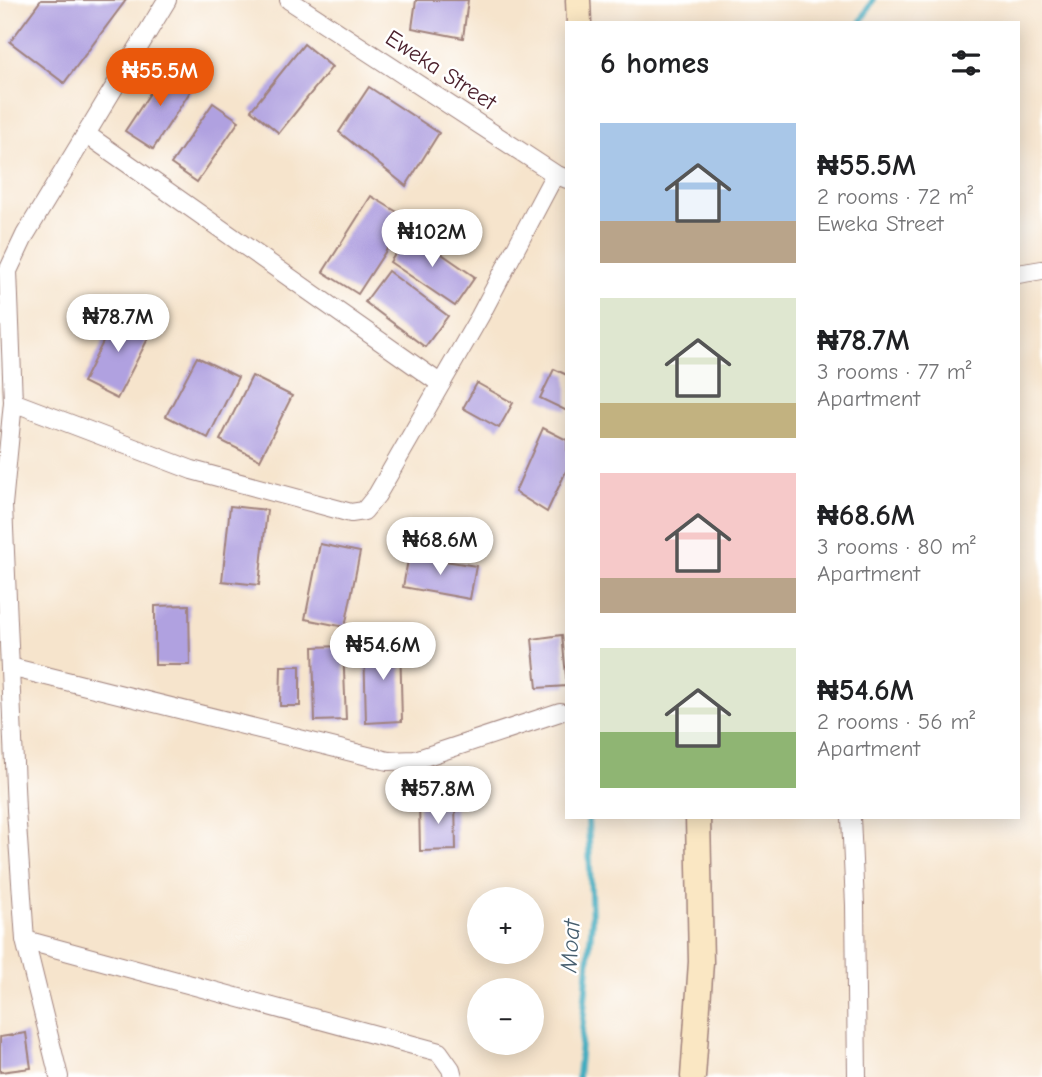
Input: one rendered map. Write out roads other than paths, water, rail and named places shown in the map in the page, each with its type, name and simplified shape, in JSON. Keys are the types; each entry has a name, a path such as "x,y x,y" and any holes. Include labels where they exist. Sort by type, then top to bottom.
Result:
{"street":[{"path":"59,1077 25,940 3,569 3,505 13,402 4,268 167,0"},
{"name":"Eweka Street","path":"289,0 561,177"},
{"path":"578,0 579,21"},
{"path":"86,134 441,384"},
{"path":"13,402 192,470 358,513 364,511 377,495 561,177"},
{"path":"1020,274 1042,270"},
{"path":"10,667 388,761 415,760 561,712"},
{"path":"693,1077 701,962 698,819"},
{"path":"851,819 857,1077"},
{"path":"25,940 439,1052 452,1069 453,1077"}],"waterway":[{"name":"Moat","path":"861,21 873,0"},
{"name":"Moat","path":"578,1077 592,920 588,819"}]}
